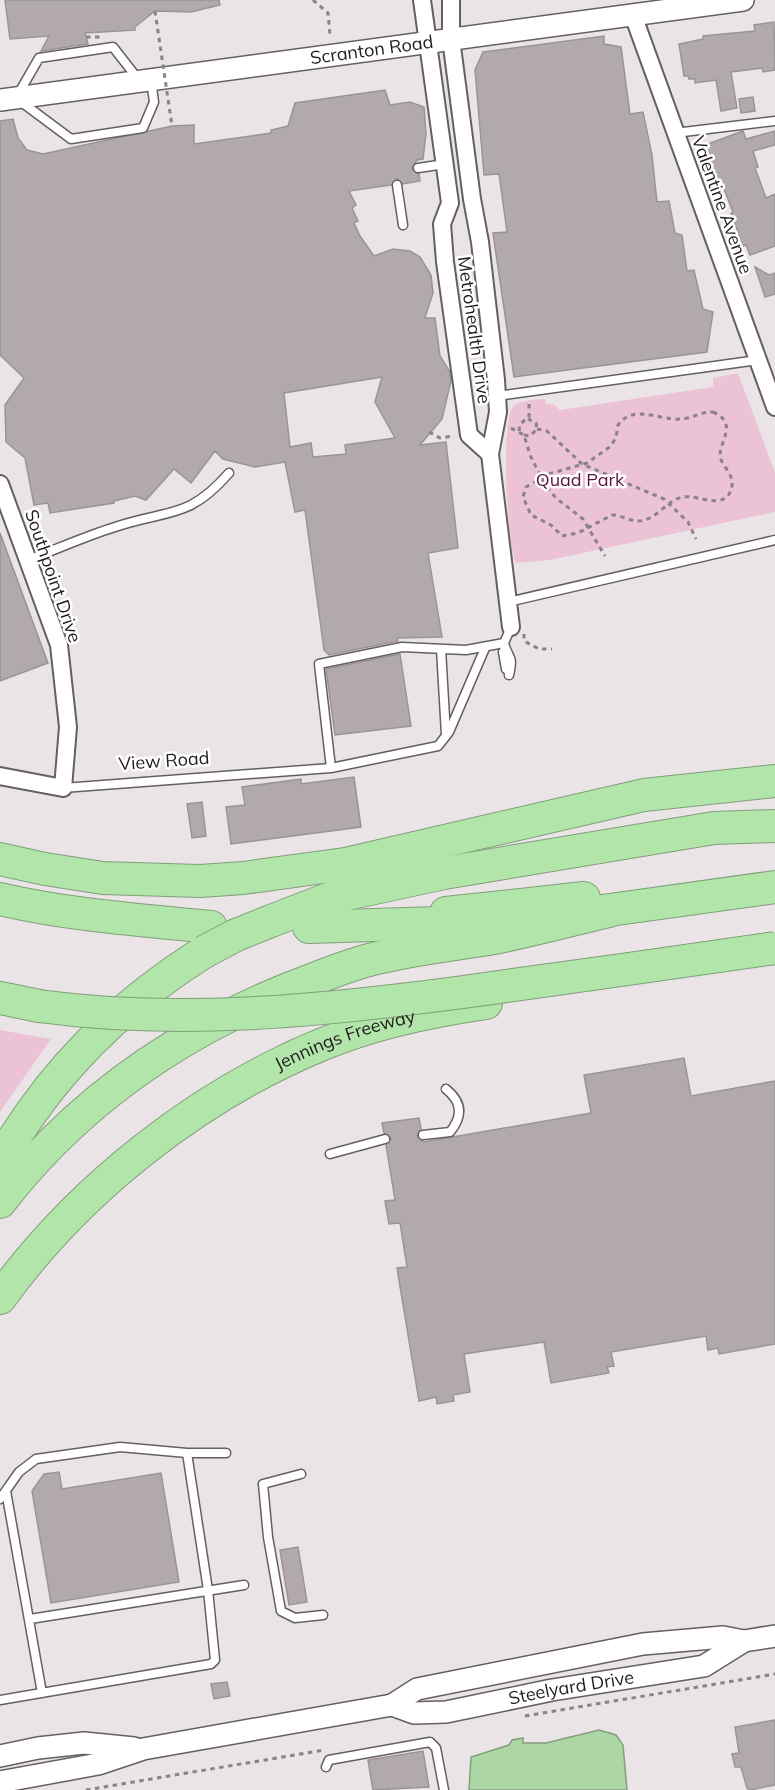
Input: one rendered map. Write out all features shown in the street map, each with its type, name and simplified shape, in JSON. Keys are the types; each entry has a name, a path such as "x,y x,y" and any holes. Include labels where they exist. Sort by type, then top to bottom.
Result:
{"highway":[{"path":"0,859 104,878 200,881 243,878 345,864 644,795 775,781"},
{"path":"714,828 756,808 775,804"},
{"path":"0,899 33,907 113,918 207,940 236,935 333,897 522,858 714,828 760,829 775,826"},
{"path":"405,925 430,915 529,906 775,872"},
{"path":"309,927 405,925 609,911 775,887"},
{"path":"0,1202 18,1178 66,1129 108,1092 176,1044 215,1022 324,975 367,960 414,949 493,938 609,911"},
{"path":"0,1161 20,1127 85,1045 207,940"},
{"path":"0,998 87,1012 166,1015 321,1010 505,987 775,948"},
{"name":"Jennings Freeway","path":"0,1298 50,1239 93,1194 140,1154 213,1102 265,1072 323,1044 389,1023 458,1007 775,963"}],"street":[{"name":"Metrohealth Drive","path":"422,0 450,203 442,224 444,262 469,435 490,454"},
{"name":"Metrohealth Drive","path":"451,0 451,39 472,199 480,242 497,396 496,429 490,454 508,602 517,630"},
{"name":"Scranton Road","path":"8,99 633,15 678,5 743,0"},
{"name":"Valentine Avenue","path":"633,15 775,407"},
{"path":"444,155 466,143"},
{"path":"450,203 472,199"},
{"name":"Southpoint Drive","path":"0,484 59,645 68,727 63,788"},
{"name":"View Road","path":"0,776 63,788"},
{"name":"Steelyard Drive","path":"0,1782 98,1764 143,1749 392,1705 417,1689 624,1647 723,1637 744,1641 775,1636"},
{"name":"Steelyard Drive","path":"392,1705 414,1713 446,1712 552,1690 704,1666 744,1641"},
{"name":"Steelyard Drive","path":"0,1756 38,1748 84,1743 143,1749"}],"lane":[{"path":"113,47 145,80 154,102 143,128 71,139 8,99 39,58 113,47"},
{"path":"675,133 775,121"},
{"path":"418,168 444,155"},
{"path":"397,184 403,225"},
{"path":"497,396 758,360"},
{"path":"28,560 116,526 195,505 210,495 229,473"},
{"path":"508,602 775,540"},
{"path":"331,768 319,664 402,647 441,649 504,646 517,630"},
{"path":"504,646 509,651 512,668 509,673"},
{"path":"446,737 485,648"},
{"path":"441,649 446,737"},
{"name":"View Road","path":"63,788 331,768 438,746 446,737"},
{"path":"423,1135 450,1132 459,1119 457,1104 446,1089"},
{"path":"330,1154 385,1139"},
{"path":"0,1499 19,1472 36,1459 120,1447 187,1454 226,1453"},
{"path":"0,1700 211,1664 217,1653 187,1454"},
{"path":"301,1474 263,1484 268,1537 280,1611 294,1618 323,1615"},
{"path":"6,1491 42,1693"},
{"path":"30,1619 244,1585"},
{"path":"326,1767 329,1760 430,1742 436,1748 444,1790"}],"path":[{"path":"313,0 328,14 330,35"},
{"path":"155,11 172,126"},
{"path":"527,393 528,419"},
{"path":"701,413 717,413 726,427 726,437 719,452 722,463 732,479 729,492 714,502 686,496 669,503 649,519 629,520 612,515 578,533 562,536 551,525 531,515 523,492 533,481 541,478 582,464 611,446 616,437 618,425 633,415 654,414 673,420 689,418 701,413"},
{"path":"528,419 536,423 537,429"},
{"path":"519,431 520,424 528,419"},
{"path":"511,428 530,436 537,429"},
{"path":"537,429 547,431 582,464 669,503 688,522 696,539"},
{"path":"429,432 440,438 455,436"},
{"path":"524,435 541,478 556,498 577,513 588,526 605,556"},
{"path":"517,630 529,645 552,649"},
{"path":"515,1717 775,1674"},
{"path":"86,1790 330,1749"}],"green space":[{"name":"Quad Park","path":"738,373 775,473 775,512 550,560 516,563 510,532 506,481 507,433 514,406 525,401 545,399 546,404 553,404 560,410 713,387 713,378"},
{"path":"0,1030 51,1039 0,1112"}],"shaded area":[{"path":"599,1730 616,1735 623,1745 627,1790 469,1790 471,1757 509,1745 512,1740 523,1738 523,1743 546,1743"}],"building":[{"path":"5,0 219,0 220,5 191,12 155,11 135,27 135,30 85,33 88,44 41,51 49,36 10,39"},
{"path":"774,22 775,70 763,72 762,68 731,72 737,108 721,111 716,80 695,83 695,79 684,76 679,44 703,39 703,36 755,31 754,25"},
{"path":"604,36 604,44 621,47 630,114 643,112 652,155 657,202 669,201 675,233 682,235 687,271 694,270 703,309 713,312 707,352 514,377 493,233 507,232 499,174 484,175 475,70 483,52"},
{"path":"385,90 390,105 410,102 424,107 426,134 423,159 417,160 412,168 419,174 420,181 403,184 397,179 391,185 349,191 356,205 352,208 358,221 354,223 374,256 393,249 410,251 420,257 431,275 433,293 425,318 435,318 440,356 450,372 451,381 442,419 420,445 446,442 458,548 428,553 442,637 397,638 398,641 329,655 324,650 305,510 295,512 285,462 255,467 223,459 215,451 191,483 174,469 146,500 135,496 114,501 114,503 50,513 48,503 34,505 25,458 6,442 5,405 24,378 0,355 0,121 13,119 18,138 27,150 43,154 172,126 194,125 194,144 271,133 271,130 288,126 295,103","holes":["382,377 375,402 395,438 345,445 346,454 313,457 311,443 290,447 284,393"]},
{"path":"753,97 755,111 741,113 739,99"},
{"path":"743,131 746,139 775,131 775,145 753,151 758,167 755,168 766,198 775,194 775,246 750,255 746,245 743,246 731,213 733,212 722,184 719,185 705,145"},
{"path":"755,267 769,275 775,273 775,294 765,297"},
{"path":"0,533 48,663 0,681"},
{"path":"400,654 411,726 335,735 326,669"},
{"path":"354,777 361,827 231,844 226,807 245,805 242,787 301,779 301,784"},
{"path":"202,802 206,836 192,838 187,804"},
{"path":"684,1058 691,1096 775,1081 775,1344 719,1354 718,1348 708,1350 706,1336 611,1352 614,1366 607,1367 609,1373 551,1383 544,1342 464,1354 470,1392 453,1395 454,1401 437,1404 436,1397 419,1401 397,1268 407,1267 400,1223 389,1224 385,1201 395,1200 386,1145 391,1138 384,1133 382,1123 419,1118 421,1129 417,1136 424,1142 591,1113 584,1075"},
{"path":"59,1472 62,1489 161,1473 179,1582 51,1603 32,1491 44,1474"},
{"path":"298,1547 307,1602 289,1605 280,1550"},
{"path":"227,1682 230,1696 214,1699 211,1684"},
{"path":"775,1720 775,1785 750,1790 747,1788 741,1767 735,1767 732,1754 739,1753 735,1727"},
{"path":"423,1751 429,1787 373,1790 368,1760"}]}
